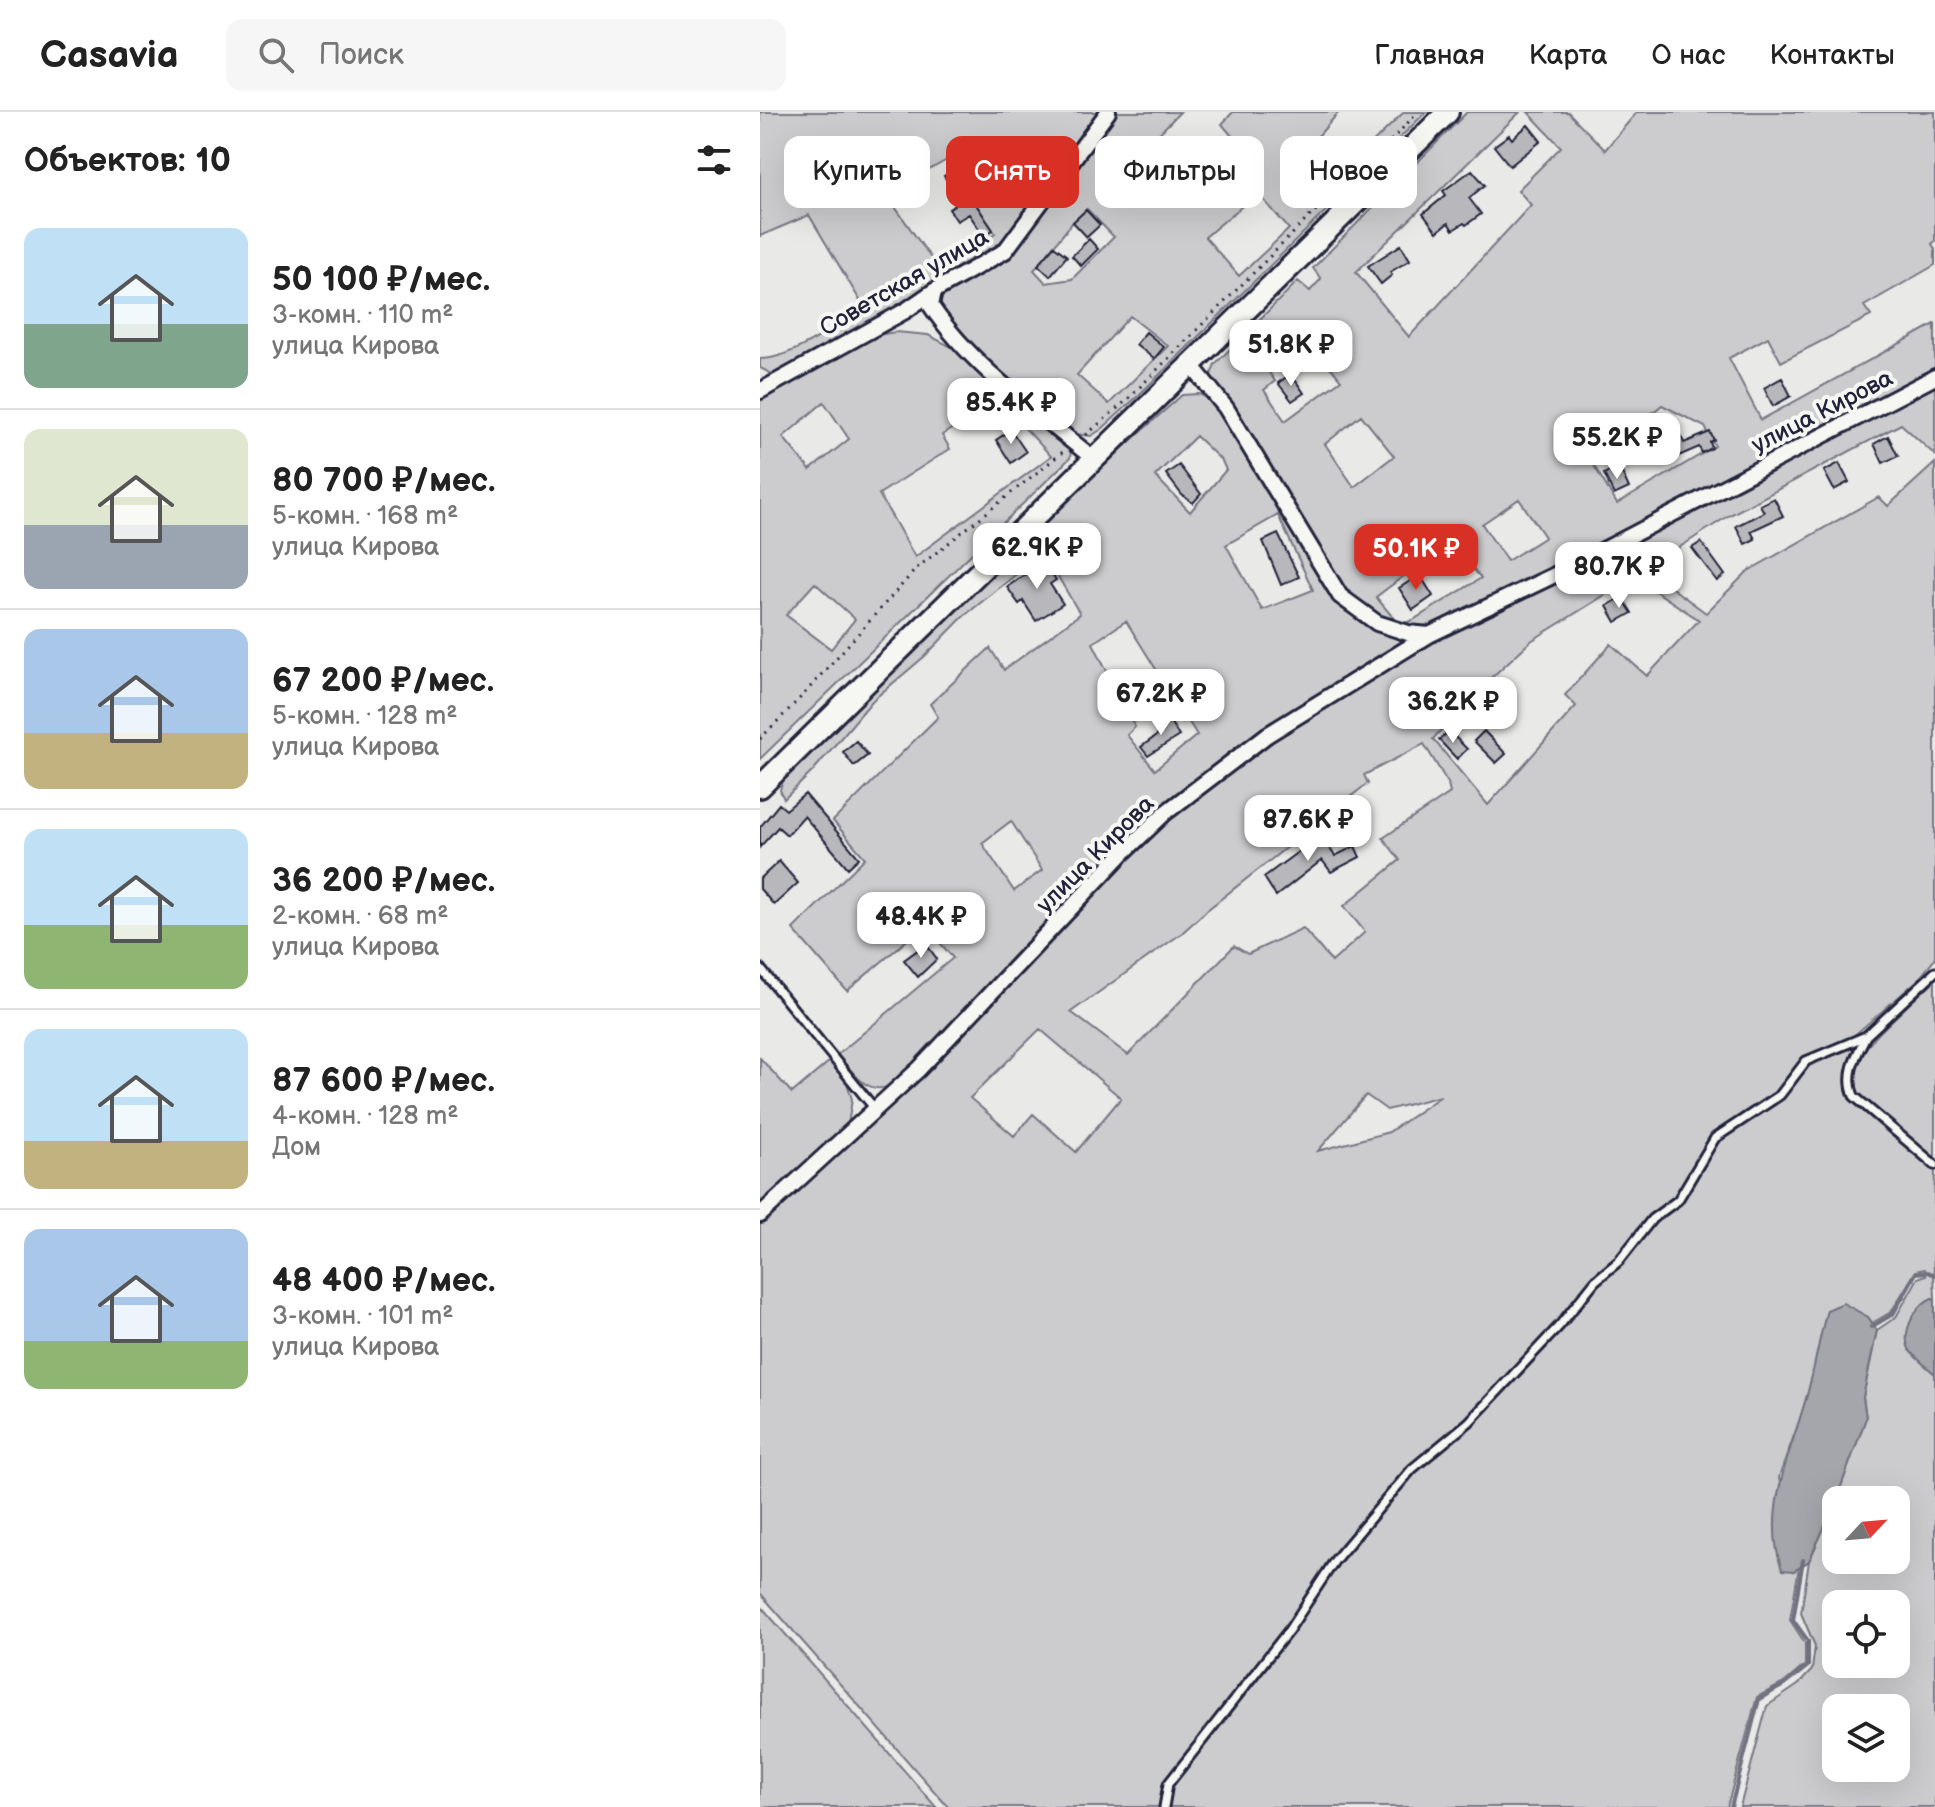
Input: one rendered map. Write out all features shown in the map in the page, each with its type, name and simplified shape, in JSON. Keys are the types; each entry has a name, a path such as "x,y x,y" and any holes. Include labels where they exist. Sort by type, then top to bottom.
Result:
{"main road":[{"path":"760,787 1448,112"}],"street":[{"name":"Советская улица","path":"760,391 905,311 1005,251 1108,112"},
{"path":"934,291 931,306 952,335 1022,400 1094,459"},
{"path":"1191,365 1226,408 1340,596 1377,623 1408,633 1429,635"},
{"name":"улица Кирова","path":"760,1215 919,1069 1123,853 1165,813 1267,735 1429,635 1565,570 1935,377"}],"lane":[{"path":"760,968 875,1109"},
{"path":"1164,1807 1168,1784 1289,1630 1335,1560 1412,1469 1469,1422 1560,1325 1595,1281 1619,1261 1652,1219 1678,1200 1715,1138 1780,1095 1806,1061 1866,1036 1935,972"},
{"path":"1866,1036 1853,1063 1850,1087 1854,1096 1935,1165"}],"path":[{"path":"760,739 917,568 1127,400 1418,112"}],"shaded area":[{"path":"760,112 1103,112 1079,145 1079,136 946,136 946,161 930,169 930,136 784,136 784,208 896,208 940,271 995,233 979,208 1032,208 1002,249 883,319 776,376 760,368 760,359 772,358 800,347 865,309 809,215 760,236"},
{"path":"1111,112 1180,112 1157,136 1095,136 1095,208 1240,208 1205,237 1239,276 1289,229 1264,200 1264,136 1232,136 1222,124 1233,112 1339,112 1318,136 1280,136 1280,208 1329,208 1139,395 1091,436 1076,434 1054,423 953,330 935,304 938,293 1007,253 1040,208 1079,208 1079,155","holes":["1087,209 1114,237 1072,279 1046,283 1034,270","1130,316 1168,346 1109,404 1077,375"]},
{"path":"1404,112 1426,112 1402,136 1380,136"},
{"path":"1467,112 1520,112 1356,272 1409,337 1531,205 1518,190 1561,147 1528,112 1568,112 1605,150 1637,112 1935,112 1935,241 1932,244 1935,265 1864,306 1871,316 1781,362 1768,337 1729,358 1761,420 1935,324 1935,372 1614,540 1449,621 1417,627 1388,625 1342,592 1243,423 1217,389 1211,375 1215,364 1298,281 1310,291 1321,279 1313,268 1372,208 1417,208 1417,163","holes":["1298,327 1341,380 1285,421 1264,390 1275,381 1261,361","1662,405 1705,427 1715,446 1617,504 1590,459 1618,441","1361,415 1394,456 1354,487 1325,444","1519,499 1545,537 1507,561 1482,524","1450,541 1481,578 1405,623 1396,621 1376,597"]},
{"path":"896,332 928,335 954,348 1071,449 1070,458 760,759 760,394 871,336","holes":["998,399 1051,456 915,557 879,494 950,449 942,435","824,402 849,439 810,470 783,437","815,583 855,619 831,649 786,615"]},
{"path":"1935,384 1935,455 1901,424 1728,516 1646,569 1706,613 1748,571 1879,497 1888,506 1935,463 1935,959 1918,980 1850,1039 1802,1058 1777,1092 1788,1090 1809,1064 1851,1049 1859,1043 1849,1066 1847,1090 1860,1108 1935,1171 1935,1299 1932,1298 1909,1350 1935,1374 1935,1807 1740,1807 1767,1706 1798,1685 1812,1670 1815,1646 1801,1613 1809,1561 1822,1532 1822,1574 1910,1574 1910,1486 1841,1486 1866,1418 1863,1397 1877,1330 1896,1317 1918,1278 1926,1275 1925,1269 1916,1271 1891,1312 1872,1323 1868,1317 1827,1310 1815,1368 1779,1477 1794,1571 1799,1567 1790,1620 1805,1643 1805,1665 1784,1683 1757,1697 1727,1807 948,1807 760,1593 760,1221 1127,857 1200,793 1268,740 1418,647","holes":["1634,577 1699,620 1647,676 1611,644 1565,695 1576,706 1488,805 1433,739 1466,701 1531,641","1424,744 1448,783 1450,793 1383,838 1400,860 1344,906 1365,932 1332,962 1303,928 1248,954 1234,946 1128,1055 1071,1012 1182,933 1368,783 1364,775","1040,1029 1121,1098 1076,1152 1033,1114 1014,1136 970,1098","1366,1095 1387,1110 1441,1096 1389,1132 1318,1151"]},
{"path":"1199,394 1212,400 1257,466 1315,571 1342,605 1363,622 1412,642 1165,808 905,1077 883,1088 867,1085 837,1055 953,958 925,925 847,991 793,929 865,858 833,821 938,717 930,704 990,648 1004,670 1080,614 1043,553 964,616 925,656 872,701 812,772 784,799 780,790 784,778 1118,452 1182,395","holes":["1196,436 1222,461 1226,470 1190,512 1155,476","1278,515 1313,590 1262,610 1226,545","1126,621 1197,735 1155,770 1127,735 1135,727 1093,643","1011,821 1042,870 1014,891 982,843"]},
{"path":"1935,980 1935,1162 1857,1095 1854,1072 1869,1044"},
{"path":"760,1058 792,1093 830,1061 846,1080 852,1099 848,1125 760,1210"},
{"path":"1932,1298 1935,1299 1935,1374 1911,1352 1907,1337 1915,1314"},
{"path":"1843,1303 1868,1317 1877,1330 1863,1397 1866,1418 1841,1486 1822,1486 1822,1532 1809,1561 1794,1571 1782,1570 1776,1548 1776,1504 1827,1310"},
{"path":"760,1605 936,1807 760,1807"}],"building":[{"path":"1528,125 1541,141 1510,166 1494,146 1509,135 1512,139"},
{"path":"1472,170 1485,185 1469,198 1481,214 1466,225 1464,223 1453,230 1448,223 1437,232 1423,214 1446,195 1443,191"},
{"path":"978,208 993,230 984,236 969,214 957,221 949,209"},
{"path":"1086,210 1100,225 1087,237 1073,222"},
{"path":"1089,239 1098,249 1081,266 1072,256"},
{"path":"1401,245 1410,260 1390,272 1392,275 1381,284 1368,266"},
{"path":"1054,246 1067,256 1050,276 1038,265"},
{"path":"1146,332 1164,347 1154,359 1136,344"},
{"path":"1291,374 1304,393 1292,401 1278,383"},
{"path":"1782,378 1791,396 1773,406 1764,388"},
{"path":"1011,430 1026,452 1011,463 996,440"},
{"path":"1710,432 1714,440 1710,442 1712,448 1702,453 1699,447 1658,465 1649,448 1680,433 1684,443"},
{"path":"1888,436 1898,456 1883,463 1874,444"},
{"path":"1839,463 1849,482 1834,490 1824,471"},
{"path":"1179,465 1201,494 1193,503 1182,495 1166,474"},
{"path":"1619,466 1629,488 1614,495 1604,474"},
{"path":"1774,498 1783,516 1751,531 1755,539 1745,544 1736,526 1764,512 1760,505"},
{"path":"1278,534 1299,577 1281,585 1263,541"},
{"path":"1701,542 1725,575 1717,581 1692,548"},
{"path":"1044,561 1056,580 1050,584 1063,604 1036,621 1023,601 1019,604 1007,587"},
{"path":"1420,575 1433,596 1413,610 1399,588"},
{"path":"1622,597 1632,613 1616,622 1607,606"},
{"path":"1166,715 1179,736 1148,756 1141,747 1163,731 1156,721"},
{"path":"1449,731 1467,749 1457,759 1439,740"},
{"path":"1484,731 1506,754 1496,763 1474,741"},
{"path":"856,741 868,755 854,766 843,752"},
{"path":"805,794 859,858 848,868 804,816 787,835 778,827 760,847 760,827 779,804 786,810"},
{"path":"1358,806 1371,829 1351,841 1337,818"},
{"path":"1317,830 1335,856 1355,846 1360,857 1331,872 1322,860 1276,896 1264,877 1310,843 1306,838"},
{"path":"779,861 798,883 774,905 760,889 760,879"},
{"path":"926,944 937,959 918,977 904,960"}],"waterway":[{"path":"1871,1327 1893,1314 1916,1273 1935,1275"},
{"path":"1731,1807 1759,1699 1808,1666 1808,1641 1793,1620 1803,1560"}]}
